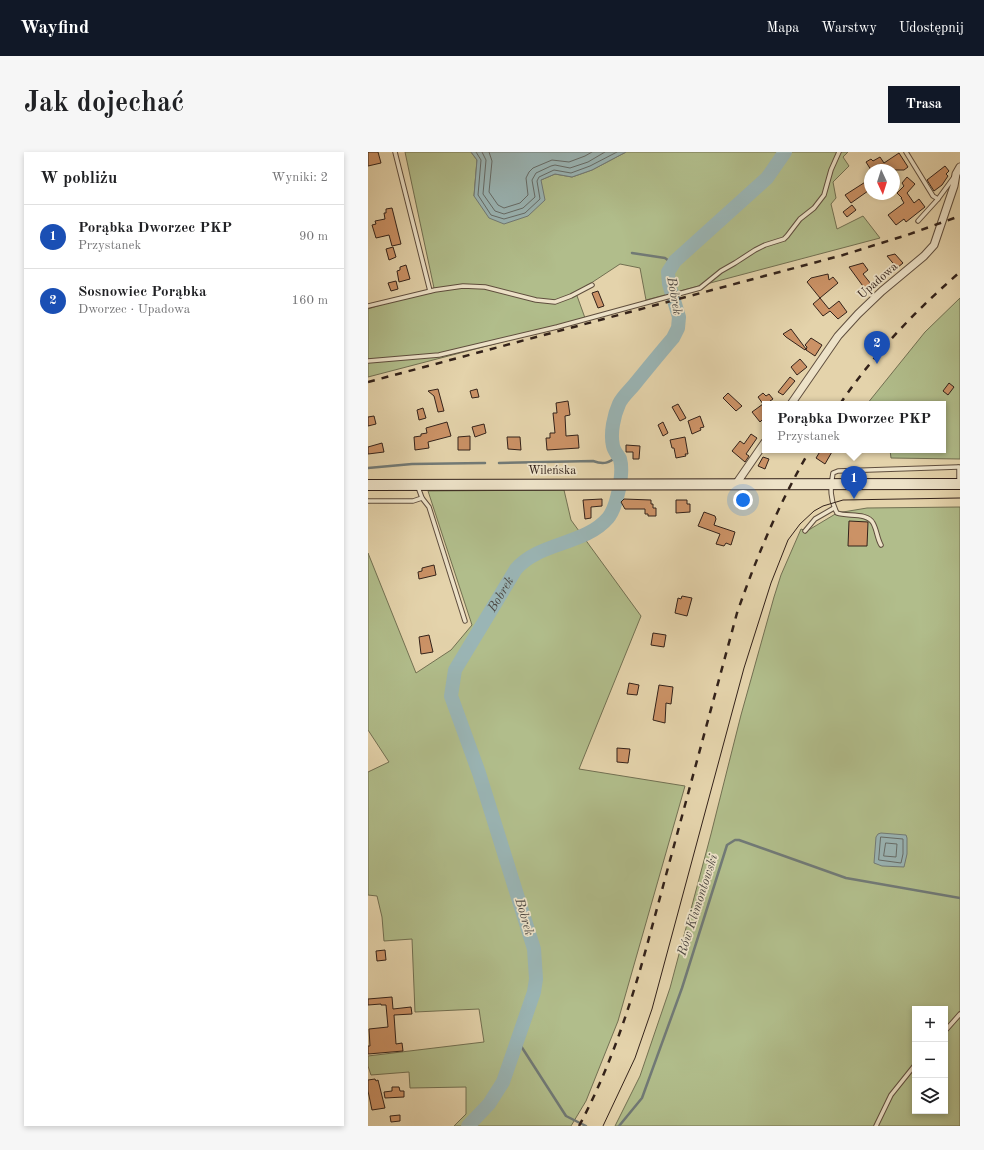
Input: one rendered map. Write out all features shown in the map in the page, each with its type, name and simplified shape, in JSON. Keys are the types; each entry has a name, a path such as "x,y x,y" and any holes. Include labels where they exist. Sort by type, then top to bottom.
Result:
{"street":[{"name":"Upadowa","path":"793,401 838,336 882,291 924,256 934,245 954,186 956,174 960,167"},
{"path":"736,484 762,446"},
{"name":"Wileńska","path":"368,485 959,484"}],"lane":[{"path":"395,152 430,292"},
{"path":"368,361 439,355 564,325 700,288 721,271 735,264 765,244 784,239 800,219 814,208 824,195 831,170 840,152"},
{"path":"906,152 933,196 938,199"},
{"path":"918,221 938,199 956,174"},
{"path":"368,306 463,286 485,287 536,300 555,302 571,296 592,285"},
{"path":"881,545 873,523 870,519 865,517 841,515 837,513 831,498 833,473 838,471 959,467 959,484"},
{"path":"418,485 418,490 429,507 465,621"},
{"path":"368,501 414,501 422,498"},
{"path":"805,530 815,519 834,508"},
{"path":"948,1028 960,1014"},
{"path":"876,1126 891,1095 912,1070"}],"green space":[{"path":"405,152 471,152 477,160 474,196 541,180 555,174 572,177 592,170 626,152 848,152 843,157 849,166 833,182 836,198 831,204 837,229 863,216 880,238 646,300 640,268 620,264 576,293 585,318 502,342 368,377 368,309 434,288"},
{"path":"960,298 960,459 891,458 890,453 946,453 946,401 869,401 925,332"},
{"path":"564,490 571,520 641,616 579,769 685,786 618,1021 586,1101 571,1126 454,1126 466,1114 466,1087 410,1088 409,1072 371,1075 368,1066 368,1056 484,1042 479,1009 415,1012 412,939 384,941 382,917 377,896 368,895 368,772 389,762 368,730 368,553 416,673 451,650 472,625 428,491"},
{"path":"960,507 960,1126 615,1126 640,1076 670,988 741,715 781,575 801,529 807,531 837,513 867,508"}],"water":[{"path":"471,152 626,152 592,170 572,177 555,174 541,180 545,200 528,216 504,224 489,218 474,196 477,160"},
{"path":"881,833 906,835 907,854 904,867 882,866 874,863 876,837"}],"building":[{"path":"368,152 378,152 381,163 368,166"},
{"path":"899,153 908,167 904,170 900,170 900,164 867,164 866,162 871,159 873,161 880,157 884,163"},
{"path":"945,166 949,171 946,174 948,176 942,185 934,191 927,180"},
{"path":"907,177 915,184 907,193 914,203 919,199 925,207 906,222 904,219 896,225 888,215 904,203 900,196 900,190 904,186 902,183"},
{"path":"864,183 864,194 851,203 845,195"},
{"path":"852,205 856,210 847,217 843,212"},
{"path":"392,208 401,244 392,246 389,235 376,238 372,225 376,224 375,221 385,219 384,213 386,213 386,209"},
{"path":"393,247 396,257 389,260 386,249"},
{"path":"895,254 903,263 897,268 887,256"},
{"path":"863,263 868,270 863,274 873,289 868,293 849,267"},
{"path":"406,265 410,279 399,282 397,271 400,270 400,267"},
{"path":"828,274 829,280 833,277 838,283 820,298 807,282 811,278"},
{"path":"396,281 398,289 391,291 388,283"},
{"path":"598,291 604,306 598,308 592,293"},
{"path":"820,298 829,309 839,301 847,312 838,319 830,311 823,316 813,304"},
{"path":"791,329 806,349 805,350 783,334"},
{"path":"811,338 822,345 815,356 806,350 807,347 805,345"},
{"path":"800,359 807,367 797,375 791,367"},
{"path":"790,377 795,381 783,395 778,392"},
{"path":"949,383 954,387 948,395 943,391"},
{"path":"438,389 444,411 438,412 434,396 428,391"},
{"path":"477,389 479,397 472,398 470,391"},
{"path":"728,393 742,406 736,411 723,398"},
{"path":"763,393 766,396 769,394 773,399 770,401 762,401 762,403 758,397"},
{"path":"568,401 570,415 565,416 566,436 578,435 579,448 547,450 546,438 550,438 550,433 555,433 553,413 557,413 556,403"},
{"path":"678,404 686,418 680,421 672,407"},
{"path":"762,405 762,420 760,422 752,412"},
{"path":"423,408 426,418 419,420 417,410"},
{"path":"374,416 376,424 368,426 368,417"},
{"path":"700,416 704,427 692,434 688,421"},
{"path":"447,422 451,436 428,442 429,448 415,450 414,437 427,433 426,428"},
{"path":"663,422 668,433 663,436 658,425"},
{"path":"484,424 486,433 475,437 472,427"},
{"path":"751,434 757,438 746,454 749,456 745,462 732,451 740,441 744,444"},
{"path":"470,436 470,450 458,450 458,437"},
{"path":"507,437 520,437 521,450 508,449"},
{"path":"685,437 688,454 685,454 686,456 676,458 674,448 672,448 670,440"},
{"path":"382,443 384,452 368,454 368,447"},
{"path":"626,445 640,446 639,459 633,459 633,452 626,452"},
{"path":"819,453 831,453 825,464 816,458"},
{"path":"763,457 769,459 765,469 758,466"},
{"path":"602,499 602,506 591,507 591,518 585,519 583,500"},
{"path":"624,499 651,500 653,508 656,508 656,516 648,516 648,514 645,514 645,509 625,509 621,502"},
{"path":"676,500 687,500 687,504 690,504 690,512 676,513"},
{"path":"704,512 715,516 716,519 714,525 735,532 731,545 726,543 724,546 716,544 720,534 698,526"},
{"path":"849,521 868,522 867,546 848,546"},
{"path":"434,565 436,575 419,579 418,572 422,571 422,568"},
{"path":"682,596 692,598 687,616 675,613 678,598 681,599"},
{"path":"653,633 666,635 664,647 651,645"},
{"path":"429,635 433,652 421,654 419,637"},
{"path":"629,683 639,685 637,695 627,694"},
{"path":"659,685 673,687 671,704 666,703 665,723 653,720"},
{"path":"617,748 630,749 628,763 617,762"},
{"path":"385,950 386,960 377,961 376,951"},
{"path":"392,997 393,1009 411,1007 412,1014 394,1015 396,1044 402,1043 403,1051 368,1054 368,1046 370,1046 369,1029 388,1027 386,1005 368,1005 368,999"},
{"path":"375,1079 376,1081 378,1080 385,1108 372,1110 368,1091 368,1080"},
{"path":"392,1087 399,1087 400,1091 404,1091 404,1097 385,1098 384,1092 392,1091"},
{"path":"400,1115 400,1121 391,1122 390,1116"}],"waterway":[{"name":"Bobrek","path":"468,1126 489,1104 503,1082 534,992 536,979 534,949 479,773 451,696 455,670 516,569 537,553 587,534 608,518 617,498 621,473 620,459 614,450 612,441 613,424 617,408 620,401 673,338 678,328 679,317 669,284 668,272 675,261 767,178 785,152"},
{"path":"632,253 665,258 673,264"},
{"path":"499,463 593,461 603,463 609,462 618,456"},
{"path":"368,468 412,464 485,463"},
{"name":"Rów Klimontowski","path":"619,1126 642,1098 682,988 727,845 735,840 739,840 846,878 960,898"},
{"name":"Rów Klimontowski","path":"516,1043 521,1046 566,1116 586,1126"}],"tram line":[{"path":"603,1126 635,1058 652,1009 744,668 771,583 788,540 800,524 814,511 823,506 843,500 960,498"}],"railway":[{"path":"368,382 843,255 907,235 960,216"},
{"path":"842,401 866,368 896,334 927,302 960,272"},
{"path":"579,1126 600,1083 633,995 737,613 769,530 788,490 808,453"}],"place":[{"name":"Sosnowiec Porąbka","path":"877,364"},
{"name":"Porąbka Dworzec PKP","path":"854,499"}]}
